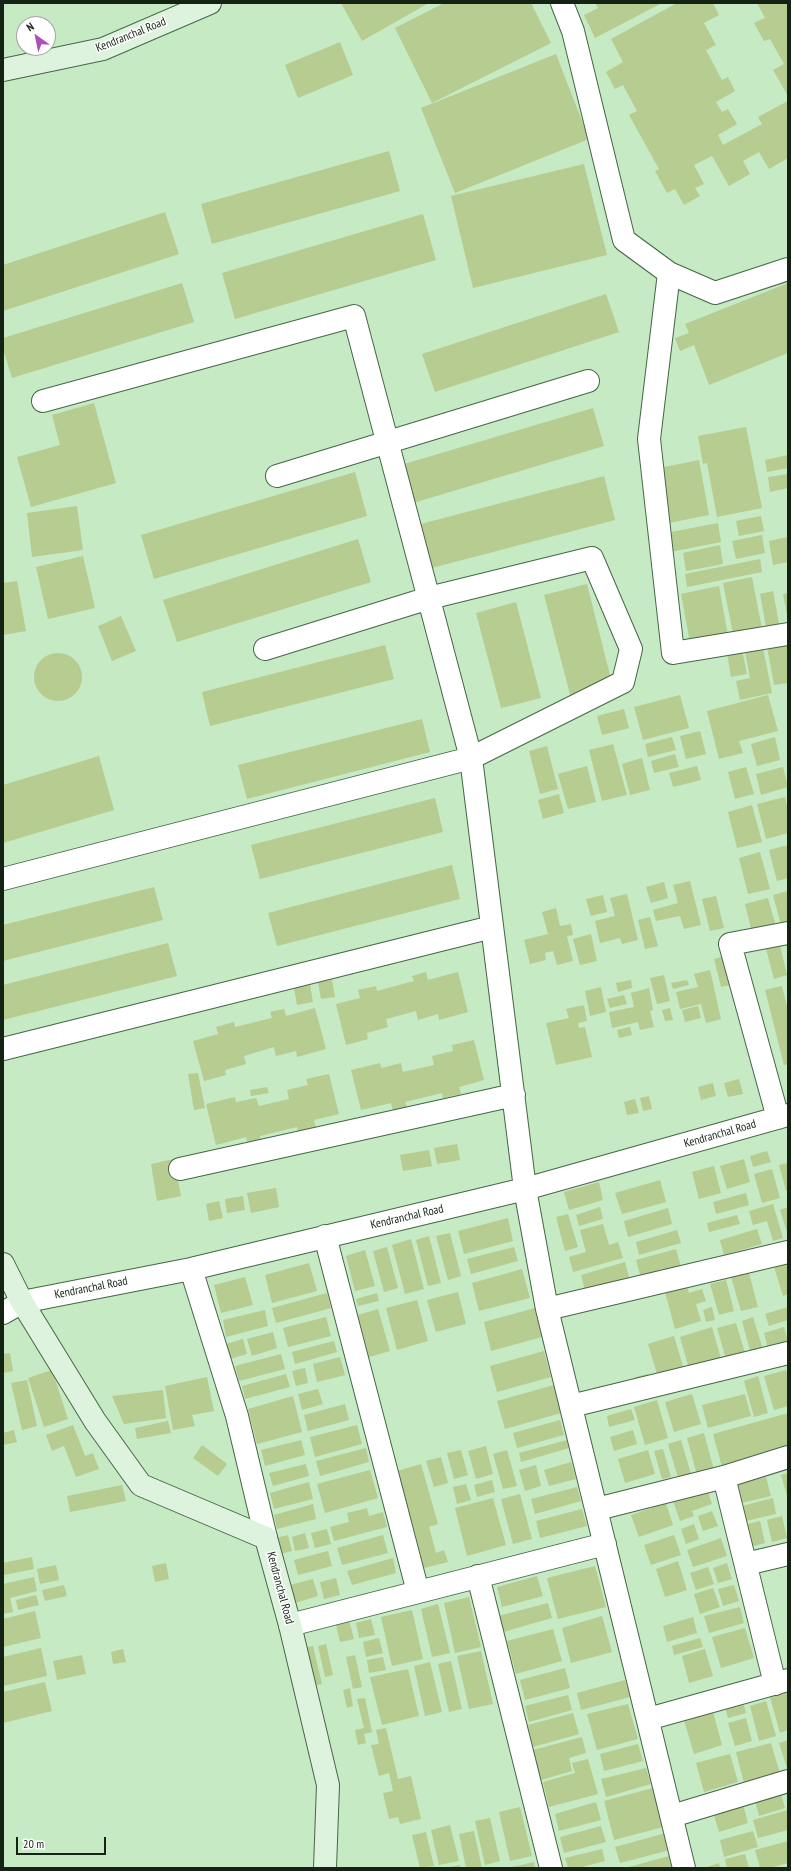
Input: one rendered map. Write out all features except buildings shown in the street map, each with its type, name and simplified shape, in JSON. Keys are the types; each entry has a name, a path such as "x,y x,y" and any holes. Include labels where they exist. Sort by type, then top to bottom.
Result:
{"street":[{"name":"Kendranchal Road","path":"3,70 104,49 210,3"},
{"path":"562,3 573,31 624,240 669,273 715,293 788,269"},
{"path":"669,273 648,439 673,653 788,634"},
{"path":"43,401 354,316 471,758 525,1189 547,1309 684,1868"},
{"path":"277,476 588,381"},
{"path":"3,879 471,758 623,682 631,649 592,558 429,598 264,649"},
{"path":"3,1049 492,927"},
{"path":"783,1116 730,944 788,933"},
{"path":"180,1169 514,1095"},
{"name":"Kendranchal Road","path":"22,1302 191,1269 525,1189 783,1116"},
{"path":"325,1236 418,1592"},
{"path":"547,1309 788,1252"},
{"name":"Kendranchal Road","path":"3,1264 22,1302 95,1420 141,1484 266,1538 290,1625 328,1785 325,1868"},
{"path":"191,1269 237,1416 266,1538"},
{"path":"3,1313 22,1302"},
{"path":"571,1406 788,1352"},
{"path":"597,1509 724,1477 788,1458"},
{"path":"648,1719 782,1682 746,1564 724,1477"},
{"path":"290,1625 605,1544"},
{"path":"746,1564 788,1554"},
{"path":"478,1576 551,1868"},
{"path":"672,1816 788,1781"}]}
